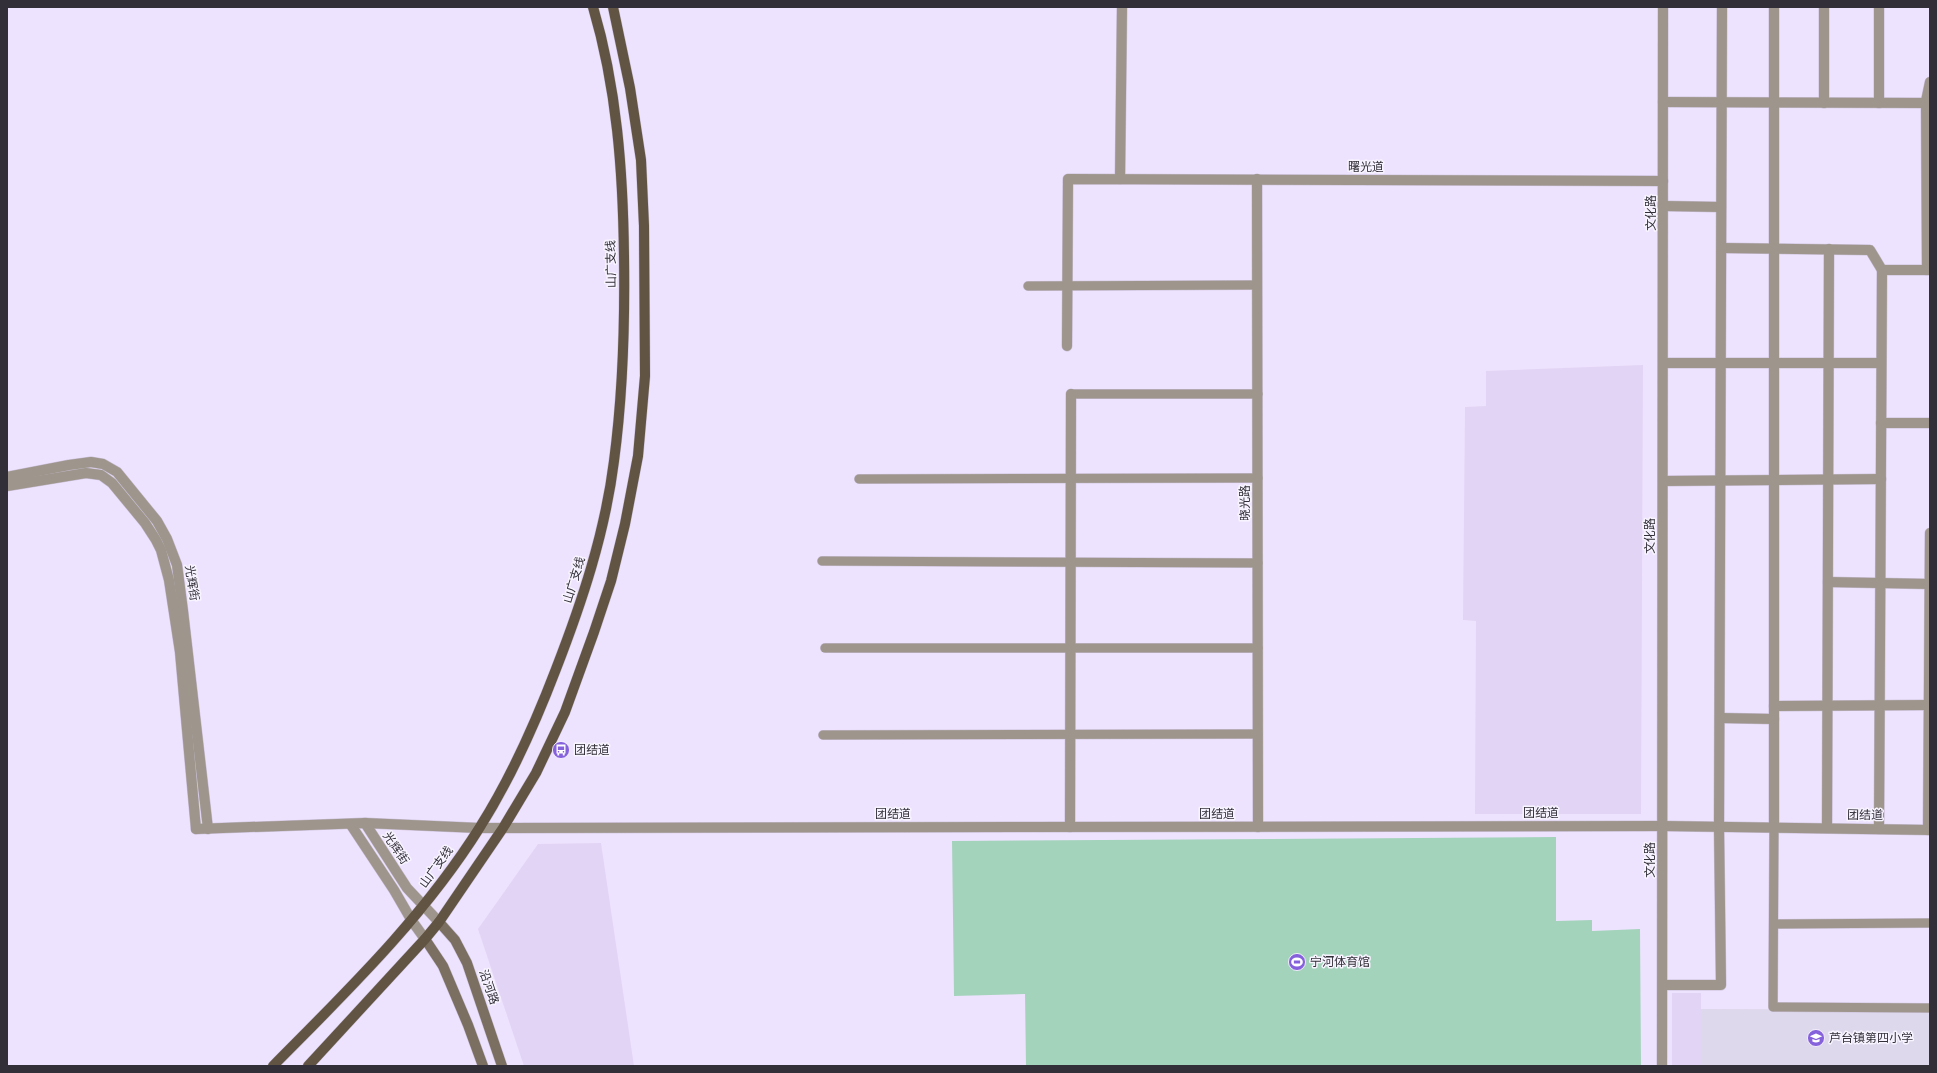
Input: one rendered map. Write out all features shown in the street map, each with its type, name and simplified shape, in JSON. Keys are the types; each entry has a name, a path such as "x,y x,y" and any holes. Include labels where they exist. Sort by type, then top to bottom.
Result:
{"main road":[{"name":"山广支线","path":"273,1066 371,967 412,921 479,828 522,751 568,638 595,554 607,507 614,461 622,367 625,305 622,173 610,82 593,7"},
{"path":"308,1066 439,922 503,828 536,773 565,712 611,580 638,456 645,368 644,226 641,160 630,88 613,7"},
{"name":"沿河路","path":"439,922 455,940 467,963 502,1066"},
{"path":"425,939 443,966 468,1025 483,1066"}],"street":[{"path":"1120,180 1122,7"},
{"name":"文化路","path":"1662,1066 1664,7"},
{"path":"1663,985 1721,985 1719,827 1722,7"},
{"path":"1774,7 1774,826"},
{"path":"1824,7 1824,103"},
{"path":"1879,7 1879,103"},
{"path":"1882,270 1928,270 1928,103 1930,82"},
{"path":"1663,102 1928,103"},
{"name":"曙光道","path":"1067,286 1068,179 1664,181"},
{"name":"晓光路","path":"1257,179 1258,827"},
{"path":"1664,206 1722,207"},
{"path":"1722,248 1870,250 1882,270 1879,829"},
{"path":"1828,828 1829,249"},
{"path":"1067,286 1067,346"},
{"path":"1664,363 1881,363"},
{"path":"1070,827 1071,394"},
{"path":"1881,423 1930,423"},
{"name":"光辉街","path":"7,477 91,462 104,464 117,472 157,521 167,539 176,565 183,611 208,828"},
{"name":"光辉街","path":"7,486 86,473 101,475 112,483 145,523 156,540 163,556 169,580 180,652 196,829"},
{"path":"1663,481 1774,478 1881,478"},
{"path":"1929,830 1930,533"},
{"path":"1828,582 1930,584"},
{"path":"1774,706 1929,705"},
{"path":"1720,718 1774,719"},
{"name":"团结道","path":"196,829 351,825 364,823 479,828 1774,826 1929,830"},
{"name":"光辉街","path":"364,823 407,888 439,922"},
{"path":"351,825 425,939"}],"lane":[{"path":"1028,286 1258,285"},
{"path":"1071,394 1258,394"},
{"path":"858,479 1258,478"},
{"path":"822,561 1258,563"},
{"path":"825,648 1258,648"},
{"path":"823,735 1258,734"},
{"path":"1774,826 1773,1008 1930,1008"},
{"path":"1774,924 1930,923"}],"shaded area":[{"path":"1643,365 1641,814 1475,814 1476,621 1463,620 1465,407 1486,406 1486,371"},
{"path":"601,843 634,1066 524,1066 478,929 538,844"},
{"path":"1672,993 1701,993 1701,1066 1672,1066"},
{"name":"芦台镇第四小学","path":"1701,1009 1930,1010 1930,1066 1701,1066"}],"green space":[{"name":"宁河体育馆","path":"1556,837 1556,921 1592,920 1592,931 1640,929 1641,1066 1026,1066 1025,994 954,996 952,841"}],"place":[{"name":"团结道","path":"561,750"},
{"name":"宁河体育馆","path":"1297,962"},
{"name":"芦台镇第四小学","path":"1816,1038"}]}
